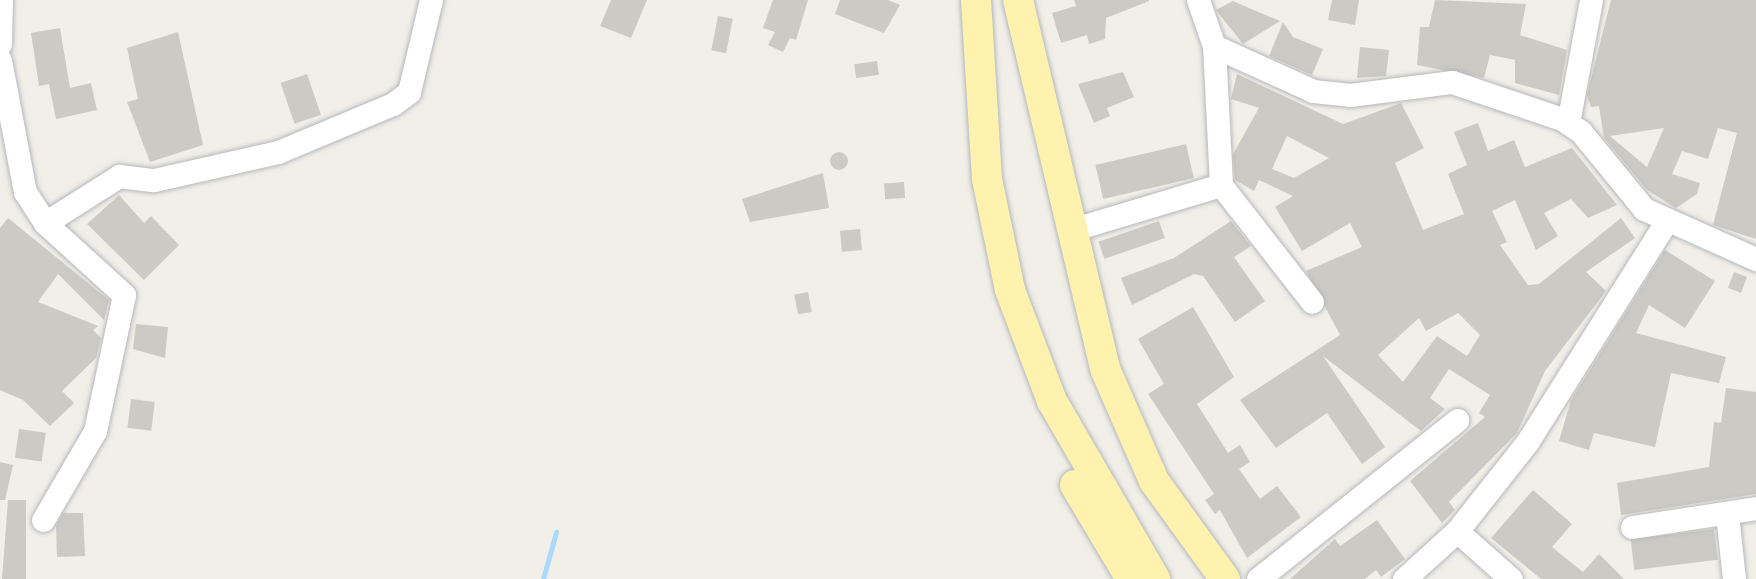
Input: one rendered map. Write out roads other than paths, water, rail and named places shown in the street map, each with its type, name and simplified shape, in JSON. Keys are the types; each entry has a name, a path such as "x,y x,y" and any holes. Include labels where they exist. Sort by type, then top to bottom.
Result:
{"main road":[{"path":"960,0 964,112 990,281 1048,427 1100,532 1131,579"},
{"path":"976,0 987,179 1010,290 1052,401 1155,579"},
{"path":"1018,0 1106,370 1135,441 1174,512 1225,579"}],"street":[{"path":"0,44 1,0"},
{"path":"45,223 118,176 154,180 278,152 393,104 409,92 431,0"},
{"path":"1198,0 1214,46 1221,185 1312,302"},
{"path":"1569,123 1591,0"},
{"path":"1214,46 1313,91 1350,95 1452,82 1569,123 1627,195 1667,222 1756,259"},
{"path":"0,60 25,192 45,223 124,295 94,431 43,520"},
{"path":"1071,230 1221,185"},
{"path":"1404,579 1457,531 1528,441 1667,222"},
{"path":"1258,579 1457,420"},
{"path":"1632,527 1756,508"},
{"path":"1727,514 1734,579"},
{"path":"1457,531 1511,579"}],"waterway":[{"path":"543,579 556,532"}]}
